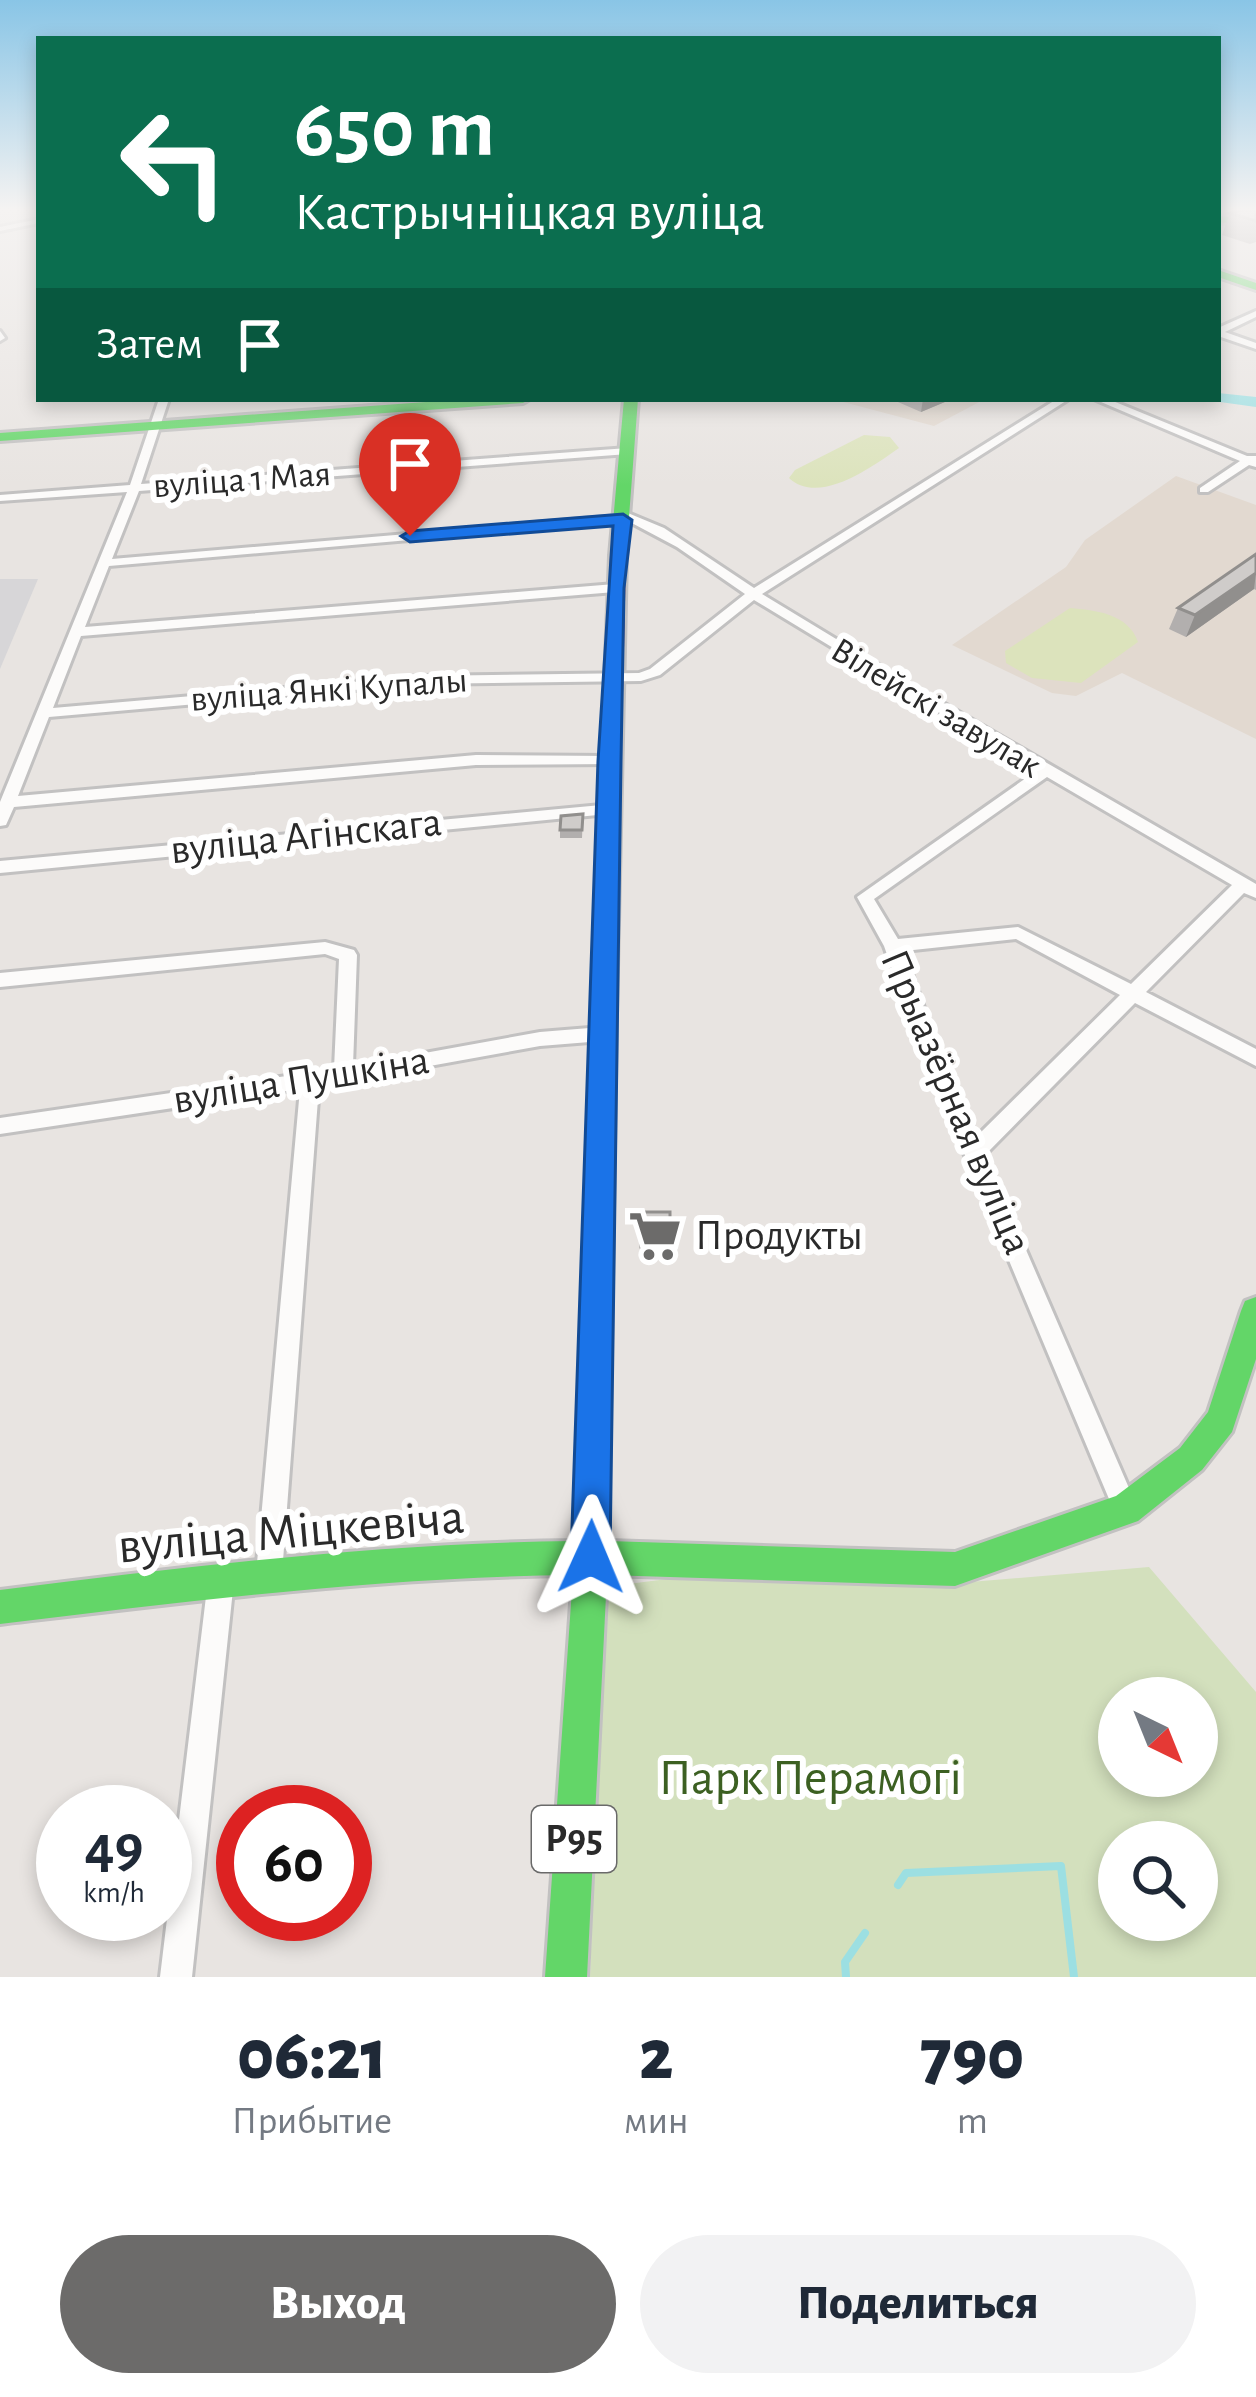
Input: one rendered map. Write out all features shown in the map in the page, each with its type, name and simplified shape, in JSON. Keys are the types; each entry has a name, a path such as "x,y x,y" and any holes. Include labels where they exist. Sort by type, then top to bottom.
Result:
{"main road":[{"path":"0,437 482,402"},
{"name":"Р95","path":"566,1977 591,1557 615,588 632,402"},
{"name":"вуліца Міцкевіча","path":"0,1606 269,1574 591,1557 955,1569 1126,1508 1191,1460 1222,1421 1256,1311"}],"street":[{"path":"1221,332 1256,314"},
{"path":"1221,334 1256,346"},
{"path":"0,820 134,489 163,402"},
{"name":"вуліца Янкі Купалы","path":"45,712 422,680 613,679 655,672 752,595 1059,402"},
{"path":"1107,402 1253,460"},
{"name":"вуліца 1 Мая","path":"0,498 628,452"},
{"path":"1204,490 1253,460"},
{"path":"103,563 623,517"},
{"name":"Вілейскі завулак","path":"623,517 647,522 752,595 1042,773 1250,888"},
{"path":"77,632 615,588"},
{"name":"вуліца Агінскага","path":"9,802 476,760 609,761"},
{"name":"Прыазёрная вуліца","path":"1042,773 868,892 866,902 893,946 931,1053 1126,1508"},
{"name":"вуліца Агінскага","path":"0,867 612,809"},
{"path":"976,1150 1130,992 1250,888"},
{"path":"893,946 1018,933 1256,1058"},
{"path":"0,980 325,948 348,955 344,1075"},
{"name":"вуліца Пушкіна","path":"0,1126 344,1075 540,1039 602,1034"},
{"path":"269,1574 310,1080"},
{"path":"176,1977 221,1580"}],"shaded area":[{"path":"843,402 979,402 934,426"},
{"path":"1176,476 1256,505 1256,739 1122,673 1076,696 1052,693 952,645 1066,567 1085,540"},
{"path":"0,579 38,579 0,669"}],"green space":[{"path":"864,435 890,437 899,448 830,486 801,486 789,478 795,470"},
{"path":"1070,608 1119,619 1138,642 1081,683 1032,678 1006,663 1005,651"},
{"name":"Парк Перамогі","path":"1149,1567 1256,1692 1256,1977 590,1977 605,1587 675,1578 970,1582"}],"building":[{"path":"1256,554 1256,573 1195,615 1178,608"},
{"path":"583,814 582,830 560,830 561,816"},
{"name":"Продукты","path":"641,1212 670,1212 670,1247 641,1247"}],"waterway":[{"path":"1221,398 1256,402"},
{"path":"898,1885 906,1873 1061,1866 1074,1977"},
{"path":"846,1977 845,1962 865,1933"}],"traffic: fast":[{"path":"0,437 482,402"},
{"path":"618,556 631,402"},
{"path":"566,1977 591,1557 604,1014"},
{"path":"0,1607 269,1574 482,1559 642,1558 955,1569 1126,1509 1191,1459 1221,1421 1256,1311"}],"traffic: jam":[{"path":"604,1014 618,556"}],"place":[{"name":"Продукты","path":"655,1236"}],"route":[{"path":"410,536 623,520 615,588 609,761 612,809 602,1034 591,1557"}]}
